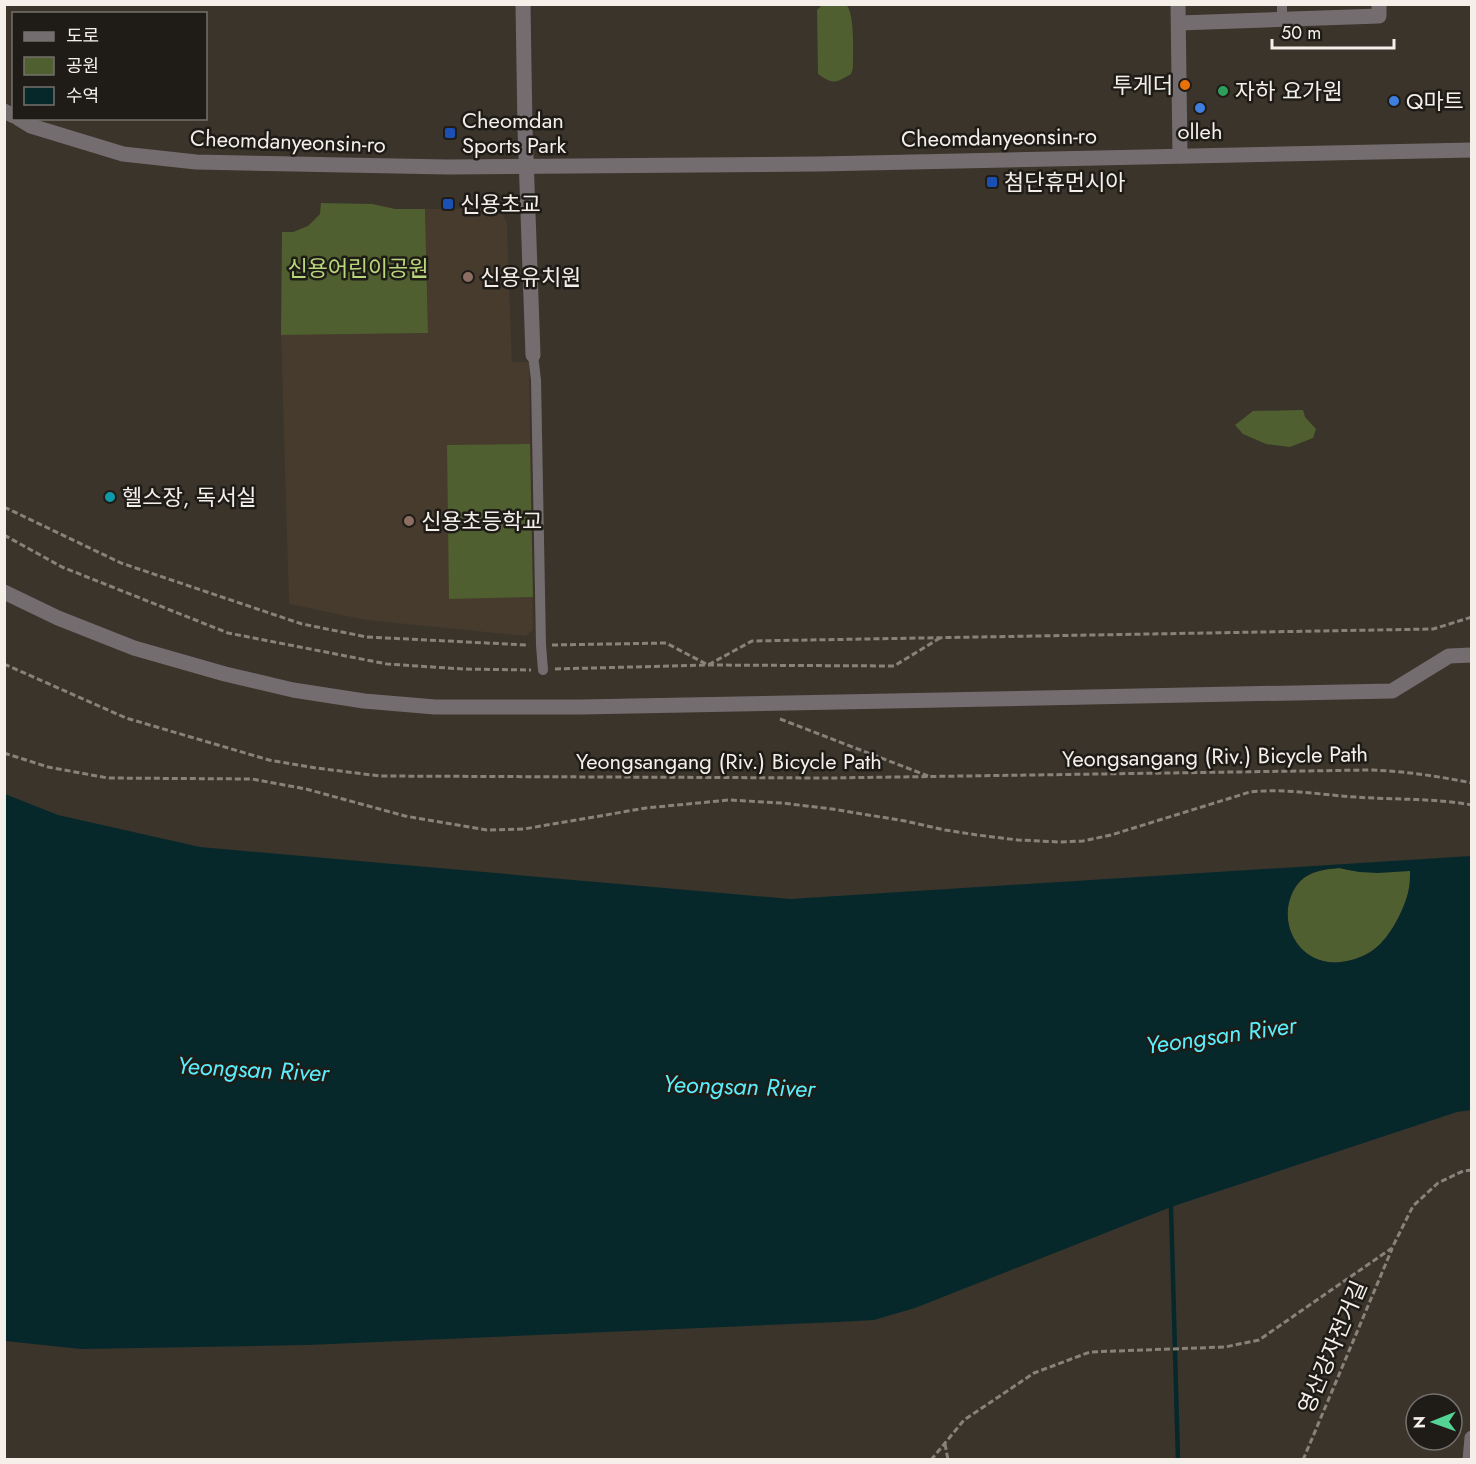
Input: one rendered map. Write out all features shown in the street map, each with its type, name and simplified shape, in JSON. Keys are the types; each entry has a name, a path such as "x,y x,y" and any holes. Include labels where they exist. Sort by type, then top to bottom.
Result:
{"street":[{"path":"523,4 543,670"},
{"path":"1178,4 1180,156"},
{"path":"1179,23 1282,12 1379,16 1379,4"},
{"name":"Cheomdanyeonsin-ro","path":"21,120 31,126 123,154 195,162 527,168 1472,150"},
{"path":"4,592 58,618 134,648 225,674 304,692 364,701 435,707 580,707 1392,691 1449,656 1472,655"},
{"path":"1470,1460 1472,1438"}],"path":[{"path":"4,507 121,563 302,624 367,636 465,643 541,645 666,643 708,665"},
{"path":"4,535 62,567 228,633 387,664 463,669 543,670 708,665 894,666 940,638"},
{"path":"708,665 752,641 1433,629 1472,617"},
{"name":"Yeongsangang (Riv.) Bicycle Path","path":"4,664 126,718 269,760 380,776 829,778 1369,770 1430,775 1472,783"},
{"path":"774,716 930,777"},
{"path":"4,753 48,767 108,778 252,779 271,782 306,789 405,816 487,830 524,829 646,808 746,801 832,809 993,837 1066,842 1112,835 1250,792 1265,790 1444,801 1472,805"},
{"path":"931,1460 964,1420 1034,1373 1090,1352 1225,1347 1258,1340 1392,1248 1413,1206 1438,1183 1463,1171 1472,1170"},
{"name":"영산강자전거길","path":"1303,1460 1392,1248"},
{"path":"945,1443 948,1460"}],"shaded area":[{"name":"신용초등학교","path":"500,208 507,223 512,362 529,362 533,630 526,636 366,620 289,604 281,335 428,333 425,209"}],"green space":[{"path":"844,4 851,16 853,68 851,74 834,82 818,74 817,10 822,5"},
{"name":"신용어린이공원","path":"321,203 372,204 395,209 425,209 428,333 281,335 282,232 293,232 308,226 320,214"},
{"path":"1303,410 1305,417 1316,429 1313,438 1290,447 1266,444 1243,434 1235,425 1253,411"},
{"path":"530,444 533,597 449,599 447,445"},
{"path":"1339,868 1366,872 1411,870 1410,885 1399,917 1381,944 1352,960 1328,962 1317,959 1300,947 1290,928 1288,907 1295,888 1310,874"}],"water":[{"name":"Yeongsan River","path":"5,794 58,815 200,847 790,899 1471,856 1471,1110 1457,1112 1171,1207 915,1308 874,1320 308,1345 81,1349 5,1341","holes":["1339,868 1359,872 1410,871 1409,890 1399,917 1384,940 1367,954 1345,962 1328,962 1317,959 1300,947 1294,938 1288,918 1291,896 1299,882 1310,874"]}],"waterway":[{"path":"1171,1207 1178,1460"}],"place":[{"name":"투게더","path":"1185,85"},
{"name":"자하 요가원","path":"1223,91"},
{"name":"Q마트","path":"1394,101"},
{"name":"olleh","path":"1200,108"},
{"name":"Cheomdan Sports Park","path":"450,133"},
{"name":"첨단휴먼시아","path":"992,182"},
{"name":"신용초교","path":"448,204"},
{"name":"신용유치원","path":"468,277"},
{"name":"헬스장, 독서실","path":"110,497"},
{"name":"신용초등학교","path":"409,521"}]}
